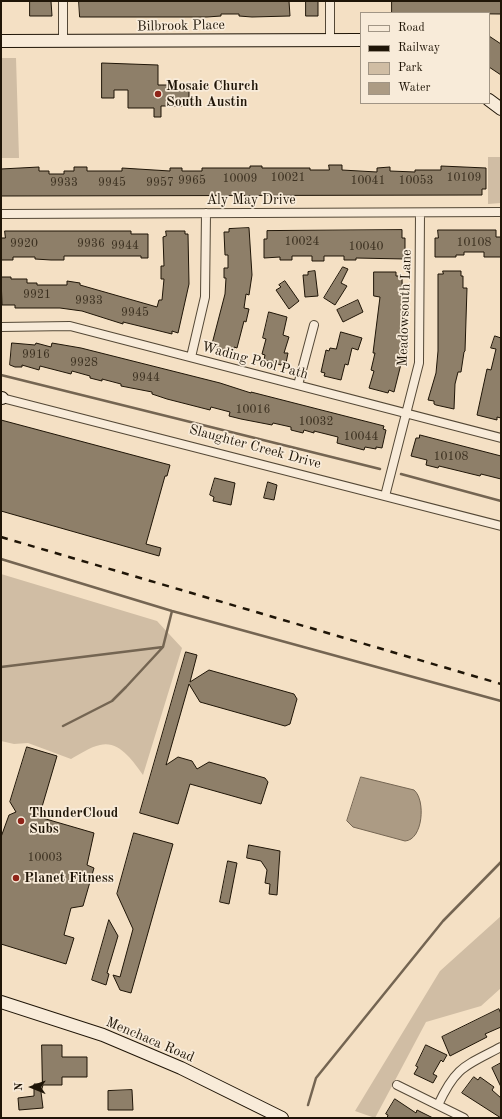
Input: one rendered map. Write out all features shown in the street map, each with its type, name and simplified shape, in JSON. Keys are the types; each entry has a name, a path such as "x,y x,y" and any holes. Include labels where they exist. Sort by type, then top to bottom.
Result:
{"street":[{"path":"63,1 63,41"},
{"path":"330,1 330,39"},
{"name":"Bilbrook Place","path":"1,41 360,40"},
{"path":"490,101 501,108"},
{"name":"Aly May Drive","path":"1,214 501,212"},
{"path":"191,357 206,291 206,213"},
{"name":"Meadowsouth Lane","path":"385,496 407,413 420,353 420,213"},
{"path":"298,385 314,325"},
{"name":"Wading Pool Path","path":"1,327 70,326 501,438"},
{"name":"Slaughter Creek Drive","path":"2,398 501,526"},
{"name":"Menchaca Road","path":"1,1002 103,1035 181,1068 282,1118"},
{"path":"438,1104 449,1082 457,1071 501,1047"},
{"path":"397,1085 464,1118"}],"green space":[{"path":"1,58 16,58 19,158 1,158"},
{"path":"488,157 501,157 501,203 488,204"},
{"path":"1,574 157,621 182,648 143,775 125,753 107,744 96,746 71,759 28,743 14,744 1,741"},
{"path":"501,916 501,988 481,1006 426,1022 375,1118 355,1111 440,971"}],"water":[{"path":"361,777 414,790 418,795 420,802 421,819 416,834 411,839 405,841 353,827 347,821"}],"building":[{"path":"30,1 51,1 52,16 30,16"},
{"path":"79,1 289,1 290,16 252,17 239,16 239,14 221,14 221,16 207,17 80,17"},
{"path":"306,1 318,1 318,16 306,16"},
{"path":"392,1 501,1 501,14 490,14 490,12 392,12"},
{"path":"490,37 501,44 501,75 490,68"},
{"name":"Mosaic Church South Austin","path":"102,63 158,65 158,85 189,85 189,106 161,106 161,117 154,117 154,108 128,108 128,90 114,90 114,98 102,98"},
{"path":"329,165 342,165 342,170 377,172 377,168 390,167 390,171 415,172 415,170 441,170 441,166 486,168 486,189 482,189 482,195 1,196 1,169 39,167 39,171 49,171 49,174 64,174 64,171 74,171 74,167 87,167 87,171 122,171 122,168 170,171 170,168 182,168 182,171 202,171 202,168 250,168 250,166 262,166 262,168 310,168 310,170 329,170"},
{"path":"249,228 252,275 249,295 246,294 244,308 249,309 246,322 244,321 237,348 234,347 233,353 218,349 215,347 216,345 212,344 225,294 226,278 224,278 224,268 228,268 228,255 225,255 224,232 229,232 229,229"},
{"path":"402,230 402,238 405,238 405,259 356,258 356,260 344,260 344,256 324,256 324,261 312,261 312,256 292,256 292,260 280,260 280,257 264,258 264,239 267,239 267,231"},
{"path":"438,230 496,230 496,237 501,237 501,257 484,257 484,252 464,252 464,255 456,255 456,257 435,257 435,238 438,238"},
{"path":"5,231 131,231 131,234 148,234 148,258 141,258 141,256 64,256 64,260 35,259 35,257 13,257 13,260 1,260 1,238 5,238"},
{"path":"166,231 185,231 185,234 188,234 189,284 178,333 172,331 172,334 123,322 123,324 82,311 60,308 15,308 15,305 2,305 1,277 11,277 11,279 27,279 27,283 37,283 37,285 67,285 67,281 80,283 80,285 157,307 159,300 162,300 164,279 161,279 161,266 164,266 163,237 166,236"},
{"path":"343,267 348,269 341,283 347,286 335,305 324,298"},
{"path":"315,271 318,296 305,297 303,275 308,275 308,272"},
{"path":"443,271 461,271 461,276 463,276 463,288 467,288 465,351 461,372 458,372 455,384 454,409 436,405 434,404 434,401 428,400 436,373 438,351 438,274 443,274"},
{"path":"374,272 396,272 396,276 402,276 403,341 401,364 394,392 389,390 388,393 369,388 374,371 371,370 375,353 373,353 380,297 374,296"},
{"path":"285,281 299,301 289,309 276,290 281,287 279,285"},
{"path":"358,300 363,312 343,322 337,310"},
{"path":"269,312 287,317 283,335 289,337 284,353 288,353 286,363 282,362 281,365 264,360 265,355 262,354 266,339 263,338"},
{"path":"341,332 362,338 358,350 352,348 348,365 345,364 341,380 324,376 325,373 321,372 326,350 329,351 330,348 336,349"},
{"path":"495,336 501,338 501,418 497,417 497,420 477,415 487,369 491,370 496,349 491,348"},
{"path":"12,343 35,345 36,343 51,347 52,343 81,348 384,426 383,429 386,430 382,448 376,447 376,449 365,447 364,450 337,443 338,437 314,431 314,433 304,430 303,433 291,430 291,427 241,419 229,416 230,412 211,407 210,410 167,399 152,394 152,392 121,386 121,384 102,379 102,381 90,378 90,376 72,371 71,374 40,366 39,370 22,365 22,367 15,367 10,365"},
{"path":"1,420 170,465 167,476 165,476 146,544 161,548 159,556 1,511"},
{"path":"420,435 501,456 501,479 481,474 480,476 439,466 438,468 426,465 427,460 411,456 416,438 419,438"},
{"path":"215,478 235,483 231,505 213,501 214,497 210,495"},
{"path":"268,482 277,485 274,500 264,498"},
{"path":"186,652 197,655 190,682 209,670 294,694 297,699 290,724 285,726 200,702 189,684 166,765 178,757 192,761 197,769 209,762 265,778 268,782 261,804 190,784 178,824 140,813"},
{"path":"27,747 57,756 39,817 94,833 87,865 94,868 83,906 71,908 64,935 74,938 66,964 1,944 1,837 9,815 16,812 10,802"},
{"path":"134,833 173,844 131,993 120,990 113,975 120,977 133,929 117,894"},
{"path":"249,845 280,851 277,895 269,894 270,884 265,883 267,870 261,861 247,858"},
{"path":"228,861 237,863 229,904 220,902"},
{"path":"109,920 118,936 107,973 109,974 106,985 92,980"},
{"path":"499,1009 501,1014 501,1027 485,1034 487,1037 450,1056 442,1037"},
{"path":"42,1045 62,1045 62,1057 87,1057 87,1077 62,1077 62,1085 43,1085 41,1092 43,1108 19,1110 18,1098 34,1096 34,1084 42,1084"},
{"path":"426,1045 447,1055 443,1062 441,1060 433,1074 437,1076 433,1083 414,1074 418,1067 416,1066"},
{"path":"501,1063 501,1087 492,1068"},
{"path":"474,1077 478,1080 480,1077 494,1087 492,1090 501,1098 501,1118 462,1093"},
{"path":"132,1090 133,1110 108,1110 108,1091"},
{"path":"395,1099 416,1113 417,1110 433,1118 387,1118 388,1115 386,1114"}],"waterway":[{"path":"1,375 380,469"},
{"path":"401,474 501,501"},
{"path":"1,559 172,611 501,701"},
{"path":"63,726 112,701 126,687 163,647 172,611"},
{"path":"1,667 163,647"},
{"path":"308,1105 316,1078 443,921 501,862"}],"railway":[{"path":"1,537 501,684"}],"place":[{"name":"Mosaic Church South Austin","path":"158,94"},
{"name":"ThunderCloud Subs","path":"21,821"},
{"name":"Planet Fitness","path":"16,878"}]}
